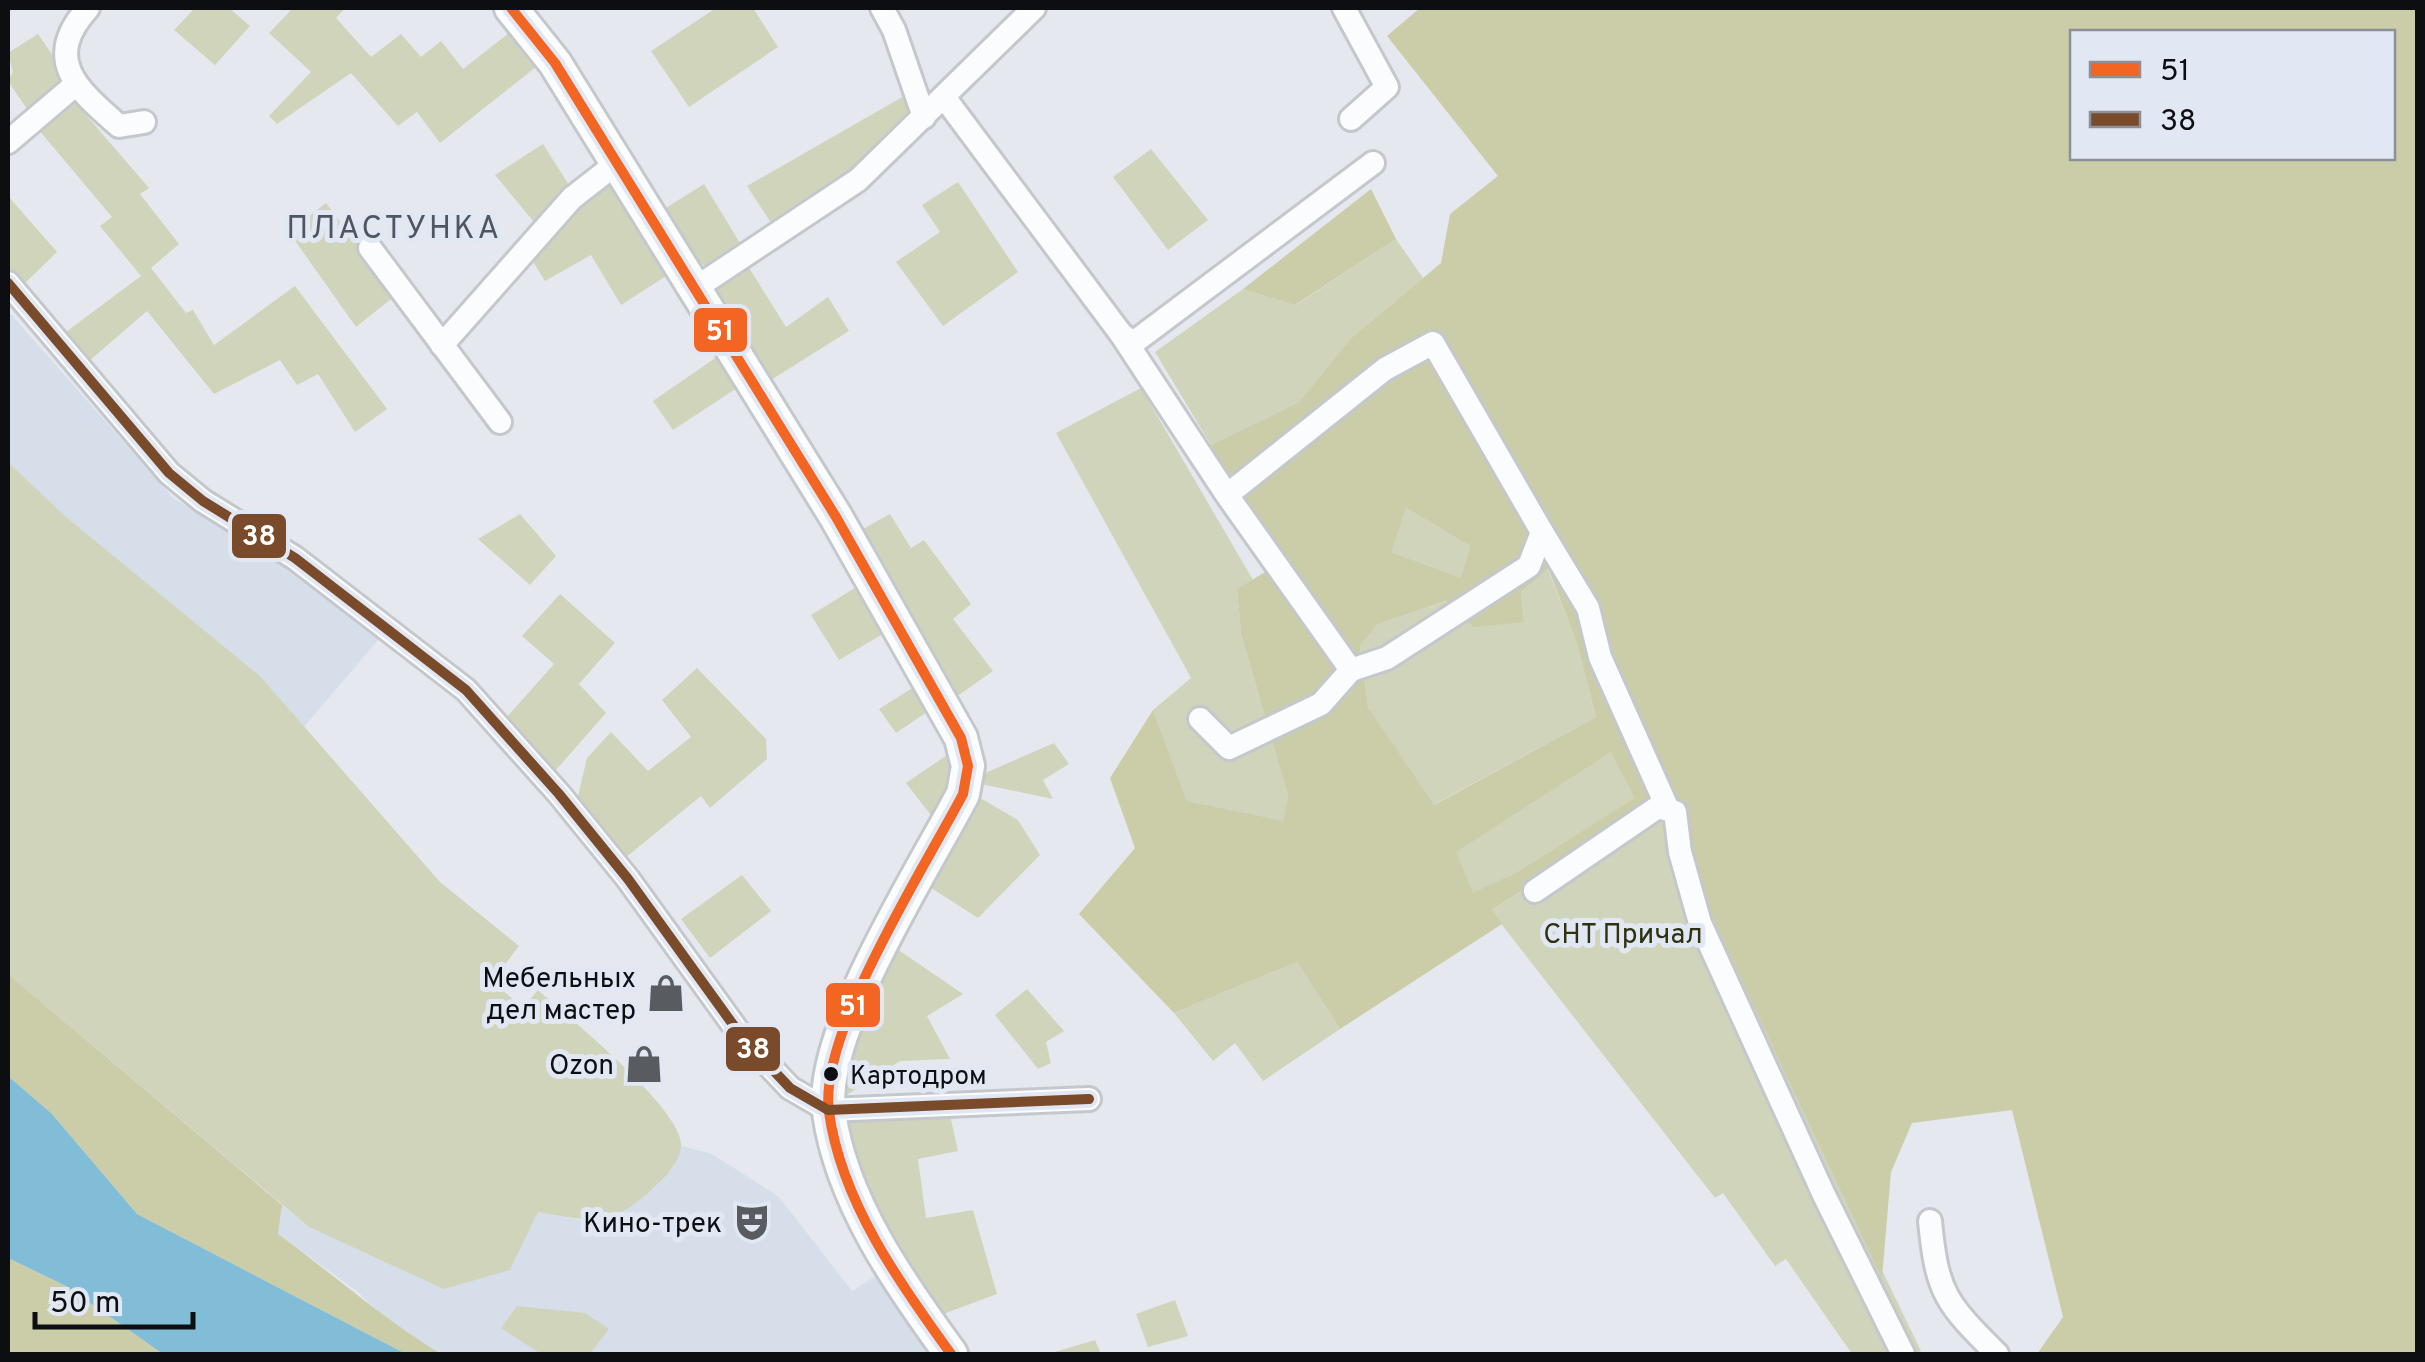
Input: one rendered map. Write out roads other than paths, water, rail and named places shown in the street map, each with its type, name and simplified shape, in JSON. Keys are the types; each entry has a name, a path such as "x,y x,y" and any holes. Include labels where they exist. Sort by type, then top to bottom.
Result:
{"street":[{"path":"88,8 70,33 66,67 75,85 119,126 144,122"},
{"path":"511,8 555,62 836,517 961,738 968,766 963,794 844,1018 828,1110 842,1162 876,1240 898,1280 950,1354"},
{"path":"882,8 894,30 924,117"},
{"path":"694,290 858,180 1034,8"},
{"path":"1344,8 1388,88 1352,119"},
{"path":"8,142 75,85"},
{"path":"944,97 1121,334 1227,495 1351,670"},
{"path":"442,345 572,198 616,163"},
{"path":"1121,334 1133,343 1142,338 1374,164"},
{"path":"370,248 500,422"},
{"path":"8,282 169,473 203,501 295,558 466,690 628,879 742,1038 790,1088 828,1110 1089,1099"},
{"path":"1227,495 1386,369 1433,343 1588,608 1600,657 1667,807 1678,819 1680,852 1700,922 1824,1195 1902,1354"},
{"path":"1200,719 1229,748 1321,704 1351,670 1387,658 1529,566 1542,532"},
{"path":"1535,890 1658,807 1667,807"},
{"path":"1930,1221 1935,1276 1951,1308 1997,1354"}],"water":[{"path":"8,1076 52,1114 137,1214 406,1354 163,1354 66,1286 8,1258"}],"place":[{"name":"Мебельных дел мастер","path":"666,993"},
{"name":"Ozon","path":"644,1064"},
{"name":"Картодром","path":"831,1074"},
{"name":"Кино-трек","path":"752,1222"}],"district":[{"name":"ПЛАСТУНКА","path":"394,227"}],"park label":[{"name":"СНТ Причал","path":"1623,933"}]}
